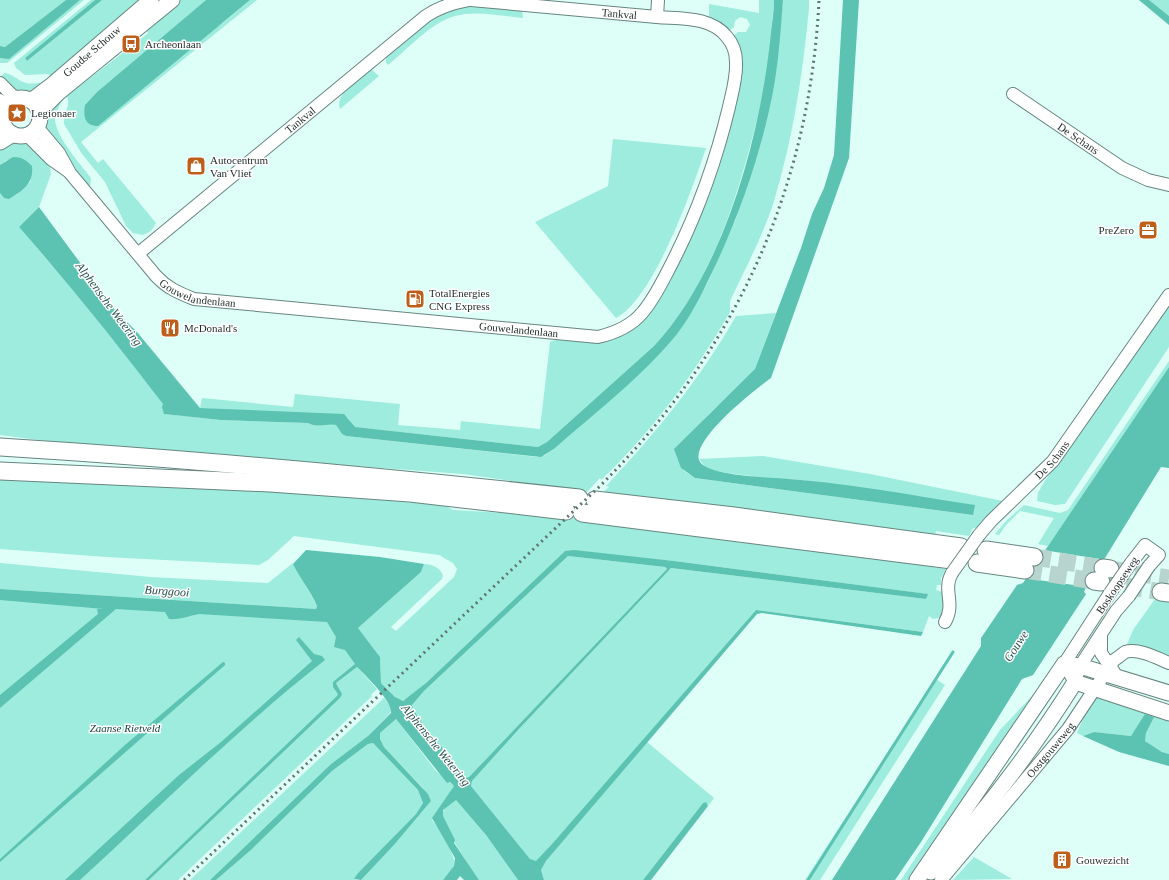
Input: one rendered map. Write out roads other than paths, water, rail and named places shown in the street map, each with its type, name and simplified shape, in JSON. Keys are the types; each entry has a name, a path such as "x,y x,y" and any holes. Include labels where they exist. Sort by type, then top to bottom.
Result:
{"highway":[{"path":"0,447 165,458 362,475 581,505"},
{"path":"0,471 270,483 734,516 955,560"},
{"path":"982,557 1030,564"}],"main road":[{"name":"Goudse Schouw","path":"16,121 12,100 35,98 151,0"},
{"name":"Goudse Schouw","path":"0,142 16,121 43,108 58,93 172,0"},
{"path":"16,121 35,103 24,99"},
{"path":"1064,664 1111,672 1169,693"},
{"name":"Boskoopseweg","path":"917,880 1064,664"},
{"path":"1075,682 1169,713"},
{"name":"Boskoopseweg","path":"924,880 965,834 1031,748 1075,682"},
{"path":"1065,698 1085,690 1095,689"}],"street":[{"name":"Tankval","path":"139,253 426,16 439,8 469,0 657,17"},
{"path":"657,17 658,0"},
{"name":"Gouwelandenlaan","path":"16,121 51,159 70,173 166,286 194,299 581,337 598,337 617,331 635,320 650,302 668,272 691,223 716,157 736,71 736,57 733,46 719,29 700,21 657,17"},
{"path":"0,83 12,95 24,99"},
{"name":"De Schans","path":"1013,94 1122,168 1148,180 1169,185"},
{"name":"De Schans","path":"945,622 950,614 951,607 948,586 955,560 1053,461 1169,295"},
{"name":"Boskoopseweg","path":"1064,664 1104,578 1131,563 1145,545 1159,555 1116,611 1080,666 1075,682"},
{"path":"1101,636 1101,653 1111,672"},
{"name":"Oostgouweweg","path":"941,880 1068,729 1095,689 1111,672 1114,660 1126,652 1139,652 1169,663"},
{"path":"1064,664 1075,682"}],"water":[{"path":"66,0 80,0 9,59 0,58 0,46 5,47"},
{"path":"95,0 102,0 27,61 25,58"},
{"path":"206,0 250,0 98,126 88,123 84,113 85,105 97,92"},
{"name":"Alphensche Wetering","path":"774,0 783,0 775,81 765,127 745,195 718,260 704,289 683,326 664,349 619,393 555,448 541,457 346,436 342,434 336,425 318,426 308,423 221,420 164,414 162,407 163,404 146,382 74,292 19,227 39,207 115,310 137,332 200,408 344,414 355,427 538,447 547,442 654,346 678,316 700,281 718,243 734,203 747,162 765,80"},
{"path":"843,0 859,0 849,158 771,378 739,404 714,428 699,451 699,460 703,465 711,469 734,474 851,486 975,505 973,515 695,478 681,468 674,449 755,369 801,248 812,214 824,188 834,155"},
{"path":"1139,0 1149,0 1169,16 1169,25"},
{"path":"13,157 21,158 28,162 32,166 32,172 29,182 23,190 9,199 4,198 0,193 0,165"},
{"name":"Gouwe","path":"1169,367 1169,468 1161,467 1105,558 1090,577 1084,592 1086,594 1033,675 1022,679 921,842 895,880 832,880 981,646 981,638 1017,585 1023,583"},
{"name":"Alphensche Wetering","path":"306,550 380,557 424,564 421,572 358,628 380,657 381,683 395,697 403,701 426,683 565,551 574,550 674,561 928,594 926,599 671,568 472,781 471,786 530,859 536,861 552,844 756,610 923,632 921,636 762,613 757,614 546,861 541,870 544,880 518,880 486,835 456,800 443,810 443,816 455,840 454,843 479,880 464,880 460,876 457,880 443,880 454,866 455,858 432,818 454,786 450,782 447,783 396,719 380,733 380,739 384,747 428,794 431,801 394,845 361,880 354,879 358,873 416,814 423,803 418,790 373,743 368,744 332,771 251,850 216,880 210,880 331,764 368,736 391,713 388,702 357,667 336,683 342,694 340,698 149,880 145,880 337,696 338,694 333,687 333,682 355,664 345,650 334,647 336,637 327,622 199,614 169,619 165,612 116,609 0,708 0,695 98,614 97,609 104,609 0,600 0,589 316,609 317,606 315,601 293,564","holes":["568,556 665,567 667,569 469,777 462,779 448,755 422,723 414,710 412,705 424,691"]},
{"path":"299,637 314,654 322,656 325,660 261,713 80,880 65,880 179,775 221,742 312,661 296,640"},
{"path":"223,662 225,665 0,862 0,859 125,745"},
{"path":"1145,714 1154,717 1146,733 1145,741 1162,752 1169,754 1169,766 1119,752 1083,736 1094,732 1131,736"},
{"path":"706,802 708,806 651,880 643,880 703,803"}],"waterway":[{"path":"808,880 953,652"}],"tunnel":[{"path":"1034,557 1103,568"},
{"path":"1110,569 1169,578"},
{"path":"1025,570 1094,581"},
{"path":"1101,582 1161,592"}],"railway":[{"path":"184,880 599,487 647,435 689,381 726,324 756,264 781,202 800,137 812,70 819,0"}],"place":[{"name":"Archeonlaan","path":"131,44"},
{"name":"Legionaer","path":"17,113"},
{"name":"Autocentrum Van Vliet","path":"196,166"},
{"name":"PreZero","path":"1148,230"},
{"name":"TotalEnergies CNG Express","path":"415,299"},
{"name":"McDonald's","path":"170,328"},
{"name":"Gouwezicht","path":"1062,860"}],"water label":[{"name":"Burggooi","path":"167,591"}],"park label":[{"name":"Zaanse Rietveld","path":"125,728"}]}
